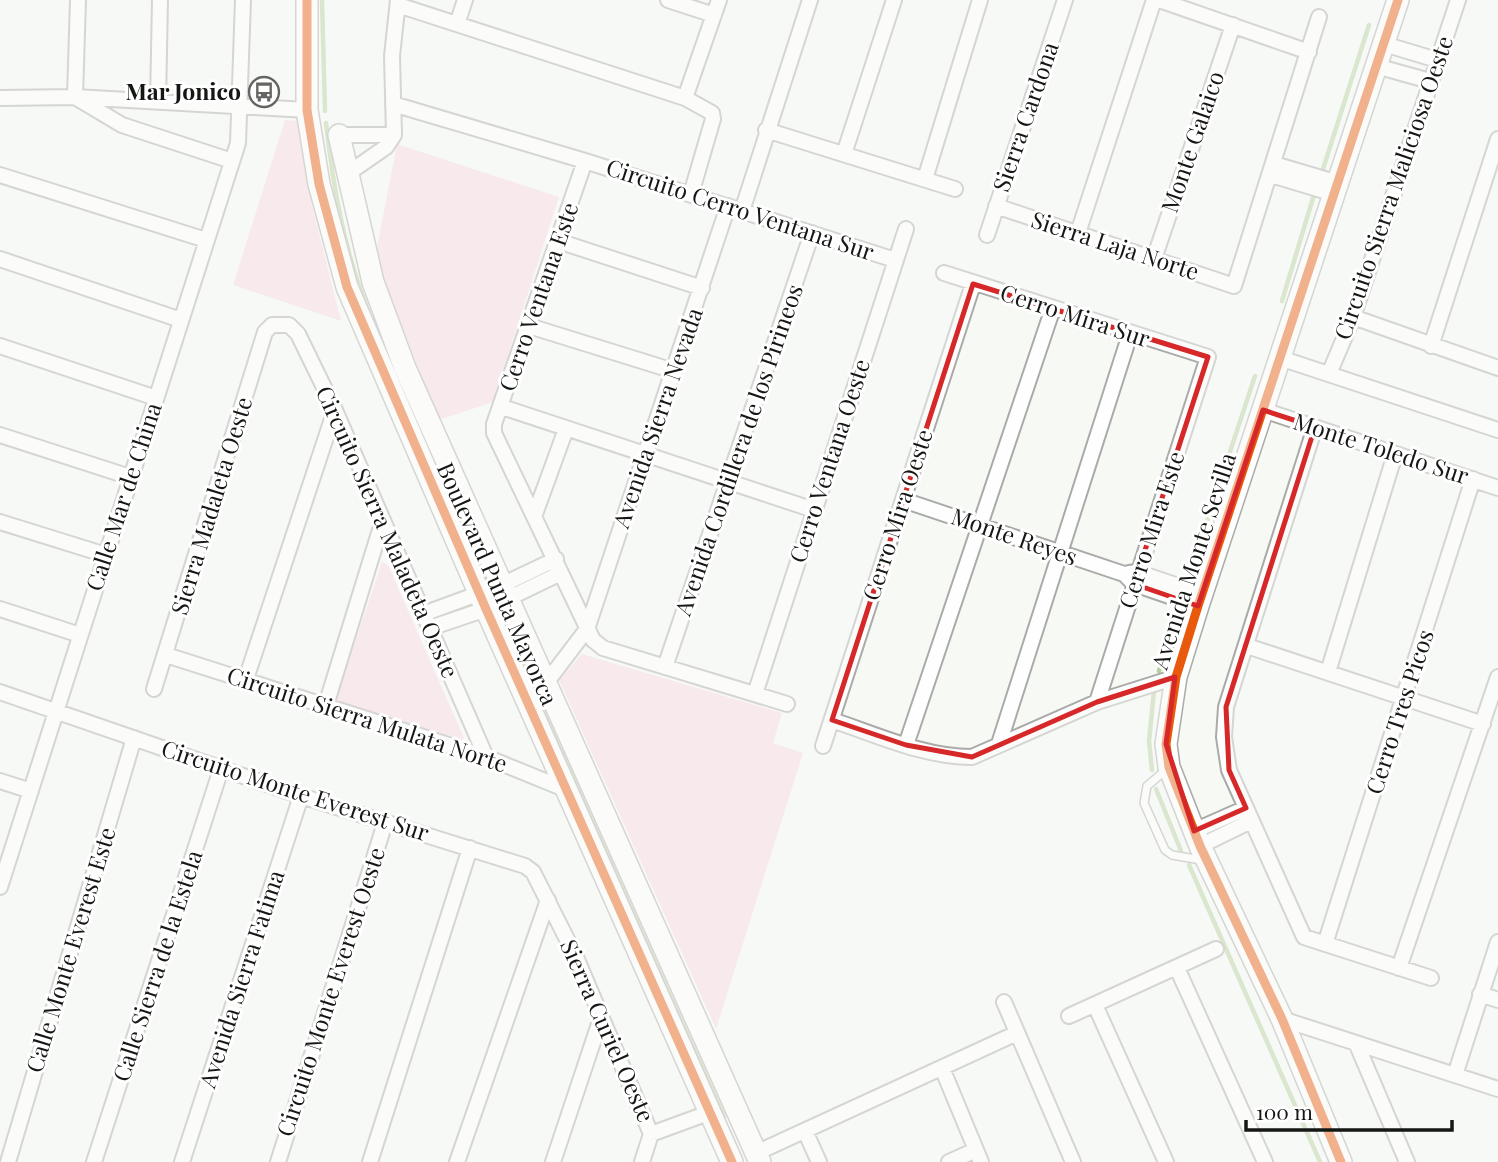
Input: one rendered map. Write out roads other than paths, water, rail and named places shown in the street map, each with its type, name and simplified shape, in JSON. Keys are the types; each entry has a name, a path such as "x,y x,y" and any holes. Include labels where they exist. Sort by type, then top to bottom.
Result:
{"street":[{"path":"75,97 78,0"},
{"path":"158,102 160,0"},
{"name":"Calle Mar de China","path":"0,887 3,867 31,791 238,143 243,0"},
{"name":"Boulevard Punta Mayorca","path":"307,0 307,110 319,184 347,287 482,601 732,1162"},
{"path":"457,24 466,0"},
{"path":"668,0 714,15"},
{"path":"685,98 719,0"},
{"name":"Avenida Sierra Nevada","path":"546,683 587,629 702,288 766,130 810,0"},
{"path":"844,154 894,0"},
{"path":"925,179 980,0"},
{"name":"Sierra Cardona","path":"986,235 1065,0"},
{"path":"1078,233 1154,0"},
{"path":"1159,0 1309,52"},
{"name":"Avenida Monte Sevilla","path":"1341,1162 1282,1019 1200,846 1169,767 1166,744 1175,677 1398,0"},
{"name":"Circuito Sierra Maliciosa Oeste","path":"1329,374 1353,317 1458,0"},
{"path":"347,174 386,147 394,135 392,56 398,3 685,98 712,113 691,194"},
{"path":"1319,17 1272,169 1336,189"},
{"name":"Monte Galaico","path":"1154,259 1233,25"},
{"path":"1384,44 1437,60"},
{"path":"1376,66 1430,81"},
{"path":"75,97 122,125 232,161"},
{"path":"0,98 75,97 307,110"},
{"name":"Circuito Cerro Ventana Sur","path":"393,104 585,160 895,260"},
{"path":"766,130 955,189"},
{"path":"339,135 394,135"},
{"name":"Boulevard Punta Mayorca","path":"339,135 377,294 405,368 758,1157"},
{"path":"1431,346 1498,139"},
{"name":"Cerro Ventana Este","path":"535,514 494,433 494,424 585,160"},
{"name":"Sierra Laja Norte","path":"996,206 1234,286 1272,169"},
{"path":"0,175 206,240"},
{"name":"Cerro Ventana Oeste","path":"755,694 906,229"},
{"name":"Avenida Cordillera de los Pirineos","path":"665,667 812,233"},
{"path":"558,241 702,288"},
{"path":"0,259 181,320"},
{"name":"Cerro Mira Sur","path":"944,273 1208,358"},
{"name":"Cerro Mira Oeste","path":"823,747 973,284"},
{"path":"906,745 1053,308"},
{"path":"1353,317 1498,368"},
{"name":"Circuito Sierra Maladeta Oeste","path":"272,325 289,325 298,334 335,410 486,757"},
{"name":"Sierra Madaleta Oeste","path":"154,689 265,332 272,325"},
{"path":"529,326 674,371"},
{"path":"999,744 1130,334"},
{"path":"0,346 156,398"},
{"name":"Cerro Mira Este","path":"1097,702 1132,577 1208,358"},
{"path":"1280,358 1498,430"},
{"path":"502,407 814,510"},
{"path":"246,679 335,410"},
{"name":"Monte Toledo Sur","path":"1263,410 1498,488"},
{"path":"1315,427 1226,708 1224,737 1228,770 1304,937 1432,978"},
{"path":"566,429 535,514 587,629 603,648 787,704"},
{"path":"0,435 130,477"},
{"path":"1328,672 1395,454"},
{"name":"Cerro Tres Picos","path":"1325,944 1473,480"},
{"name":"Monte Reyes","path":"903,500 1200,600"},
{"path":"326,705 383,520"},
{"path":"0,522 106,555"},
{"path":"430,628 559,566"},
{"path":"423,614 482,601"},
{"path":"0,608 80,635"},
{"path":"1247,646 1483,724"},
{"name":"Circuito Sierra Mulata Norte","path":"166,655 486,757 567,790"},
{"path":"832,720 906,745 952,757 972,757 1097,702 1175,677"},
{"path":"1399,968 1498,677"},
{"name":"Circuito Monte Everest Sur","path":"0,692 301,796 470,848 533,872"},
{"name":"Calle Monte Everest Este","path":"8,1162 134,738"},
{"name":"Calle Sierra de la Estela","path":"94,1162 221,769"},
{"path":"0,781 31,791"},
{"name":"Avenida Sierra Fatima","path":"183,1162 301,796"},
{"path":"1200,846 1248,814"},
{"name":"Circuito Monte Everest Oeste","path":"278,1162 384,823"},
{"path":"370,1162 470,848"},
{"name":"Sierra Curiel Oeste","path":"533,872 548,900 651,1134 711,1111"},
{"path":"457,1162 548,900"},
{"path":"1455,1075 1498,942"},
{"path":"1069,1016 1216,949"},
{"path":"1177,968 1265,1162"},
{"path":"1480,994 1498,1000"},
{"path":"1004,1002 1073,1162"},
{"path":"1095,1005 1167,1162"},
{"path":"553,1162 601,1018"},
{"path":"1282,1019 1498,1089"},
{"path":"758,1157 805,1131 1017,1033"},
{"path":"1357,1045 1407,1162"},
{"path":"942,1068 978,1156 949,1162"},
{"path":"720,1133 742,1122"},
{"path":"805,1131 819,1162"},
{"path":"642,1162 651,1134"}],"lane":[{"path":"1169,767 1147,786 1144,803 1165,850 1172,855 1200,846"}],"waterway":[{"path":"322,0 325,111"},
{"path":"1323,169 1369,25"},
{"path":"326,123 341,218 352,264 368,310"},
{"path":"1282,301 1313,198"},
{"path":"1188,579 1255,376"},
{"path":"462,526 486,581"},
{"path":"497,608 724,1117"},
{"path":"1159,671 1178,609"},
{"path":"1152,770 1149,741 1154,691"},
{"path":"1156,789 1181,851"},
{"path":"1189,865 1320,1162"}],"place":[{"name":"Mar Jonico","path":"264,92"}]}
